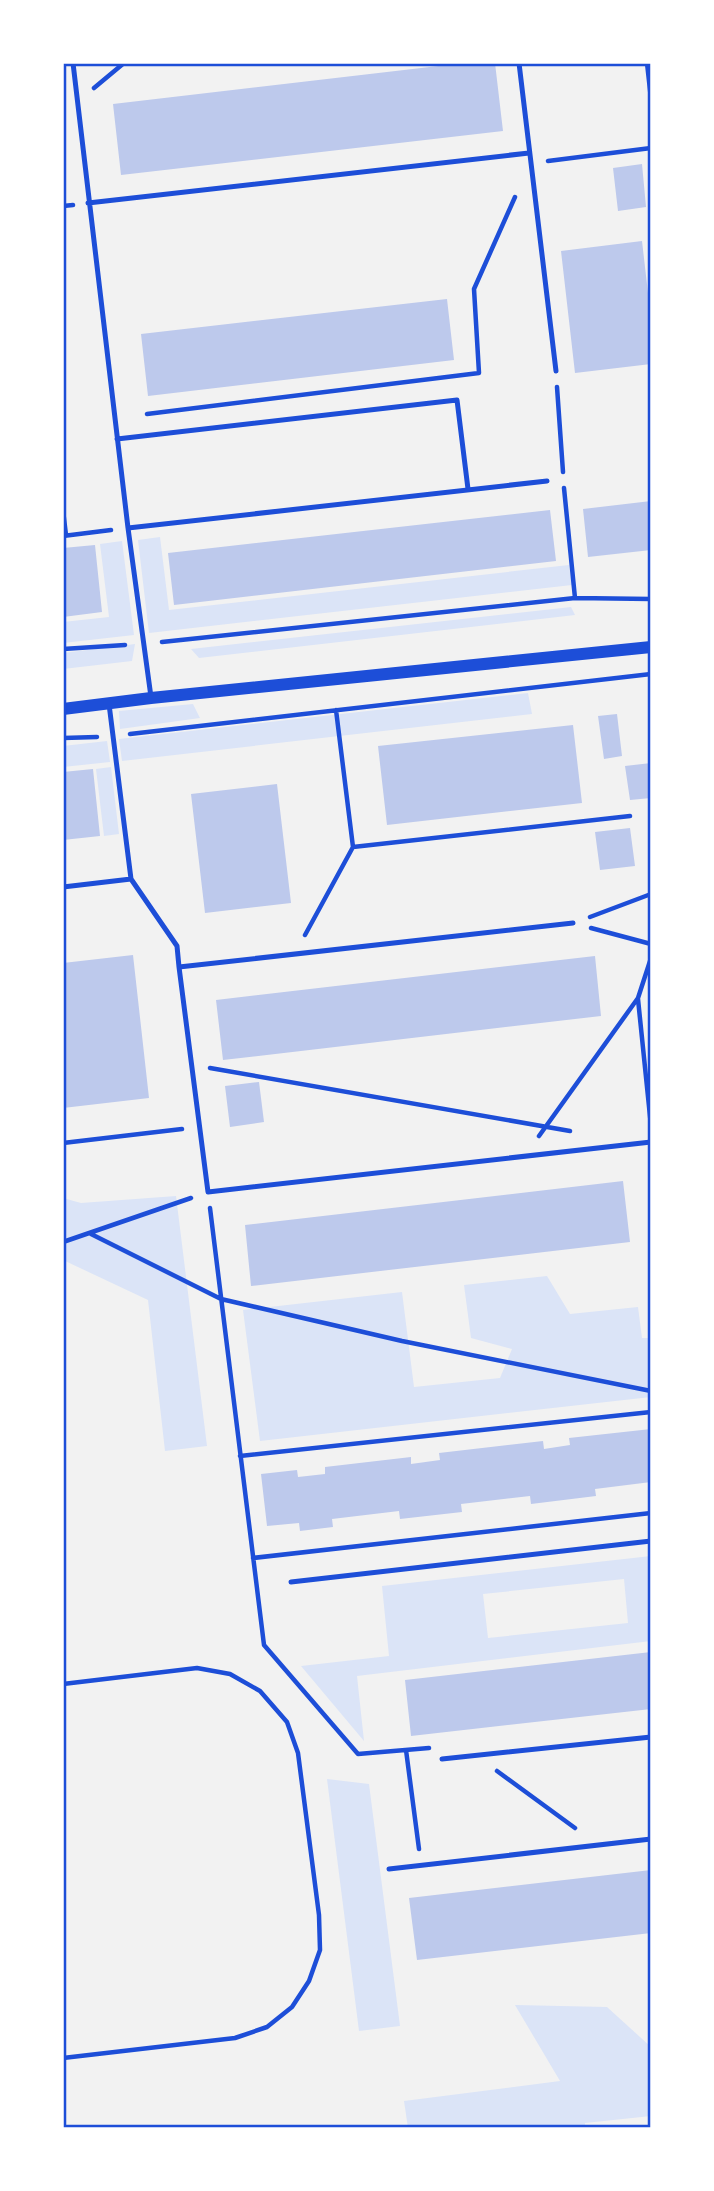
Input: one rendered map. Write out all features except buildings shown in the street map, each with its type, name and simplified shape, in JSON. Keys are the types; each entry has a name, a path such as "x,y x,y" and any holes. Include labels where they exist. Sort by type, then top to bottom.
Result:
{"street":[{"path":"63,709 109,702 651,647"}],"lane":[{"path":"73,63 114,418 151,698"},
{"path":"519,63 556,371"},
{"path":"88,203 529,153"},
{"path":"117,439 457,400 468,489"},
{"path":"128,528 547,481"},
{"path":"109,702 131,879 177,946 208,1192 651,1142"},
{"path":"63,887 131,879"},
{"path":"179,967 573,923"},
{"path":"291,1582 651,1541"},
{"path":"442,1759 651,1737"},
{"path":"389,1869 651,1839"}],"path":[{"path":"77,102 124,63"},
{"path":"647,63 651,99"},
{"path":"114,418 479,373 474,289 530,163 651,148"},
{"path":"63,510 65,536 128,528"},
{"path":"63,649 575,598 651,599"},
{"path":"63,738 113,736 651,674"},
{"path":"294,955 353,847 337,710"},
{"path":"353,847 630,816"},
{"path":"573,923 651,894"},
{"path":"573,923 651,944"},
{"path":"524,1156 638,998 651,958"},
{"path":"638,998 651,1126"},
{"path":"192,1065 572,1131"},
{"path":"63,1143 200,1127"},
{"path":"63,1242 208,1192 264,1644 358,1754 405,1750 421,1866"},
{"path":"91,1234 221,1299 402,1341 651,1391"},
{"path":"240,1456 651,1412"},
{"path":"253,1558 651,1514"},
{"path":"63,1684 197,1668 230,1674 260,1691 287,1722 298,1753 319,1914 320,1950 309,1981 292,2007 267,2027 235,2038 63,2058"},
{"path":"476,1755 598,1846"}],"shaded area":[{"path":"160,537 169,610 569,565 572,585 149,633 138,540"},
{"path":"122,541 134,635 63,643 63,622 109,617 100,544"},
{"path":"571,607 575,615 199,658 191,649"},
{"path":"135,644 132,661 63,669 63,653"},
{"path":"528,693 532,714 122,761 119,739"},
{"path":"193,704 200,718 120,729 119,711"},
{"path":"107,741 110,762 63,767 63,746"},
{"path":"111,767 119,834 104,836 96,769"},
{"path":"176,1196 207,1446 165,1451 148,1300 63,1260 63,1198 81,1203"},
{"path":"547,1276 570,1314 638,1307 642,1338 651,1338 651,1397 260,1441 243,1310 402,1292 414,1387 500,1378 512,1349 471,1338 464,1285"},
{"path":"651,1556 651,1641 357,1676 364,1741 301,1666 389,1656 382,1586","holes":["624,1579 628,1623 488,1638 483,1594"]},
{"path":"327,1779 369,1784 400,2026 359,2031"},
{"path":"515,2005 607,2007 651,2047 651,2116 585,2123 585,2128 408,2128 404,2101 560,2081"}]}
